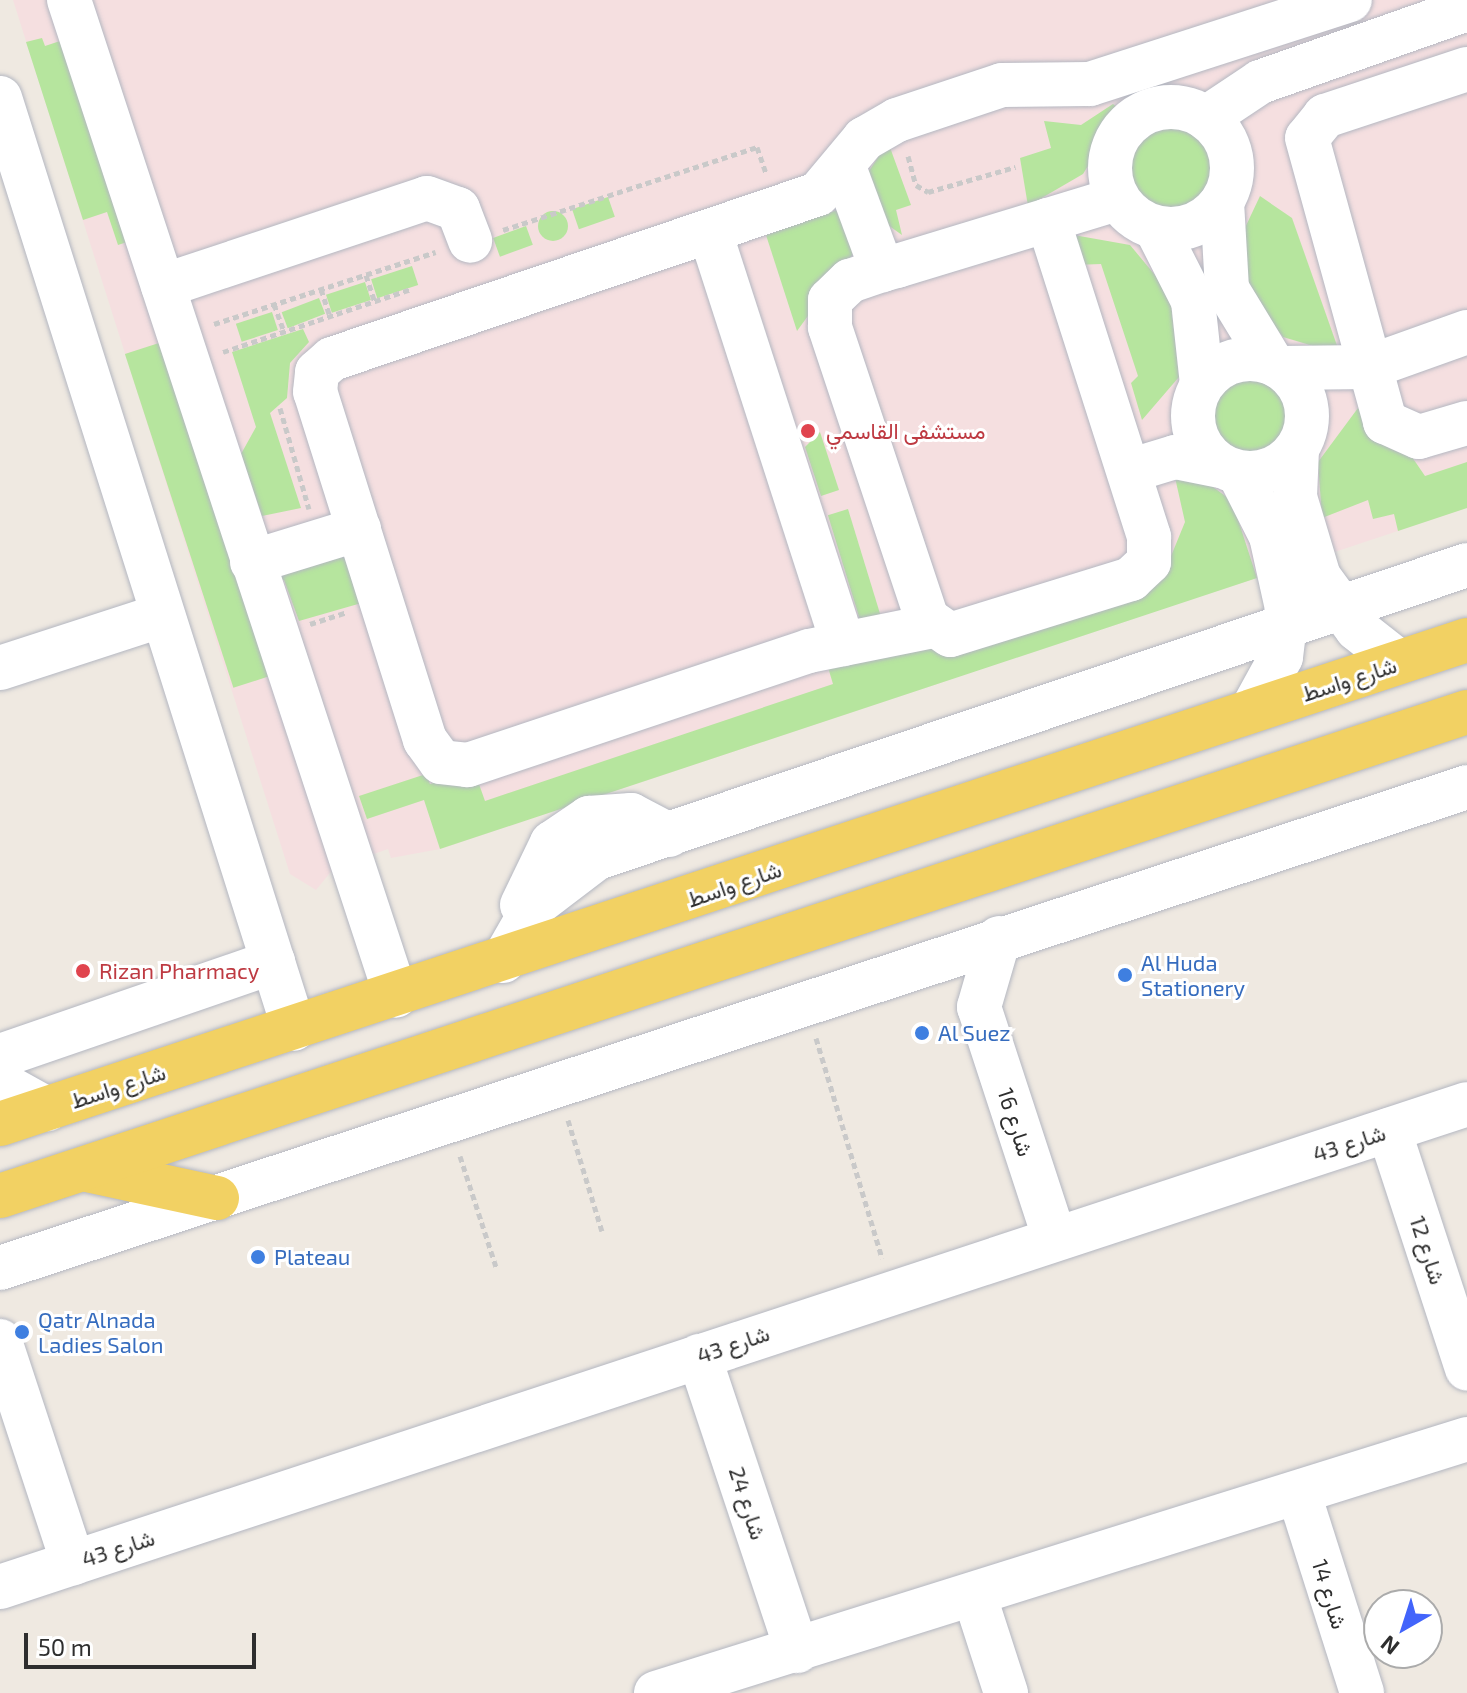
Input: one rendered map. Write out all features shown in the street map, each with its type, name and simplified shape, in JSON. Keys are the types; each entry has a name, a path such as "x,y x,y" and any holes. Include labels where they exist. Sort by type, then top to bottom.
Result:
{"main road":[{"name":"شارع واسط","path":"0,1124 396,996 512,944 1467,640"},
{"path":"0,1196 1467,712"},
{"path":"81,1169 217,1198"}],"street":[{"path":"69,0 396,996"},
{"path":"1048,220 1152,550 1142,572 960,634 933,626 843,644 454,766 430,753 315,392 323,364 818,194 844,167 864,139 897,120 1002,85 1080,87 1197,53 1350,0"},
{"path":"1252,710 1269,685 1287,627 1274,547 1230,470 1195,435 1199,389 1193,301 1156,228 1117,199 1109,163 1122,130 1152,109 1216,109 1457,8"},
{"path":"1197,53 1231,157 1222,202 1227,289 1277,366 1303,397 1299,521 1339,609 1399,662"},
{"path":"1467,69 1325,116 1310,129 1308,147 1369,367 1394,432 1419,437 1467,423"},
{"path":"0,98 294,1029"},
{"path":"844,167 882,270"},
{"path":"163,286 427,198 458,209 470,241"},
{"path":"933,626 827,313 838,288 882,270 1117,199"},
{"path":"1156,228 1193,226 1222,202"},
{"path":"710,232 843,644"},
{"path":"1125,460 1226,364 1369,367 1467,332"},
{"path":"1125,460 1175,457 1230,470 1272,469 1369,367"},
{"path":"249,552 356,519"},
{"path":"512,944 528,881 569,828 610,813 631,815 669,835 1467,565"},
{"path":"0,668 163,615"},
{"path":"0,1268 1467,787"},
{"path":"922,964 979,1007 999,938"},
{"path":"0,1056 273,962"},
{"name":"شارع 16","path":"979,1007 1054,1237"},
{"path":"0,1083 47,1109"},
{"name":"شارع 43","path":"0,1587 1054,1237 1467,1104"},
{"name":"شارع 12","path":"1389,1130 1467,1369"},
{"path":"0,1341 73,1563"},
{"name":"شارع 24","path":"699,1356 797,1651"},
{"path":"656,1693 701,1685 797,1651 1467,1439"},
{"name":"شارع 14","path":"1299,1494 1362,1693"},
{"path":"975,1597 1006,1693"}],"path":[{"path":"897,120 923,191 1015,167"},
{"path":"366,275 375,302"},
{"path":"321,289 330,317"},
{"path":"274,304 284,332"},
{"path":"275,635 382,601"},
{"path":"805,1002 892,1291"},
{"path":"557,1085 602,1231"},
{"path":"449,1121 496,1267"}],"shaded area":[{"name":"مستشفى القاسمي","path":"13,0 1467,0 1467,508 440,849 391,858 388,849 334,868 316,890 290,874"}],"green space":[{"path":"42,38 45,46 63,40 127,242 118,245 107,212 83,220 26,42"},
{"path":"1113,104 1122,111 1083,174 1028,206 1020,158 1051,148 1044,121 1081,125"},
{"path":"1172,121 1191,125 1207,136 1218,152 1222,171 1218,190 1207,206 1191,217 1172,221 1153,217 1137,206 1126,190 1122,171 1126,152 1137,136 1153,125"},
{"path":"888,142 911,205 896,210 902,235 878,218 867,174"},
{"path":"1260,196 1292,218 1340,354 1283,337 1247,291 1243,232"},
{"path":"608,197 615,217 579,229 572,209"},
{"path":"840,209 853,254 797,331 766,235"},
{"path":"553,211 564,215 568,226 564,237 553,241 542,237 538,226 542,215"},
{"path":"526,226 533,245 500,257 493,238"},
{"path":"1068,234 1130,245 1170,293 1179,377 1142,420 1131,383 1138,376 1101,264 1074,265"},
{"path":"412,266 418,285 377,298 371,279"},
{"path":"365,282 371,300 332,313 326,295"},
{"path":"319,298 325,314 288,328 282,312"},
{"path":"272,312 278,330 242,342 236,324"},
{"path":"303,329 309,342 290,363 287,398 270,413 301,508 262,516 241,454 256,427 232,352"},
{"path":"162,342 270,676 233,688 125,354"},
{"path":"1239,372 1255,372 1278,384 1287,398 1290,415 1287,432 1278,446 1255,458 1239,458 1223,451 1211,439 1204,423 1204,407 1211,391 1223,379"},
{"path":"1358,408 1389,448 1412,457 1425,476 1467,462 1467,508 1398,531 1394,514 1373,519 1368,500 1322,518 1318,462"},
{"path":"820,432 839,490 821,496 805,447"},
{"path":"1174,473 1209,484 1232,501 1257,578 440,849 424,800 367,819 359,796 426,774 430,784 474,770 485,801 833,684 827,664 1169,561 1185,522"},
{"path":"848,509 881,616 861,622 828,515"},
{"path":"342,547 365,602 299,621 284,580 276,581 279,572"}],"place":[{"name":"مستشفى القاسمي","path":"808,431"},
{"name":"Rizan Pharmacy","path":"83,971"},
{"name":"Al Huda Stationery","path":"1125,975"},
{"name":"Al Suez","path":"922,1033"},
{"name":"Plateau","path":"258,1257"},
{"name":"Qatr Alnada Ladies Salon","path":"22,1332"}]}
